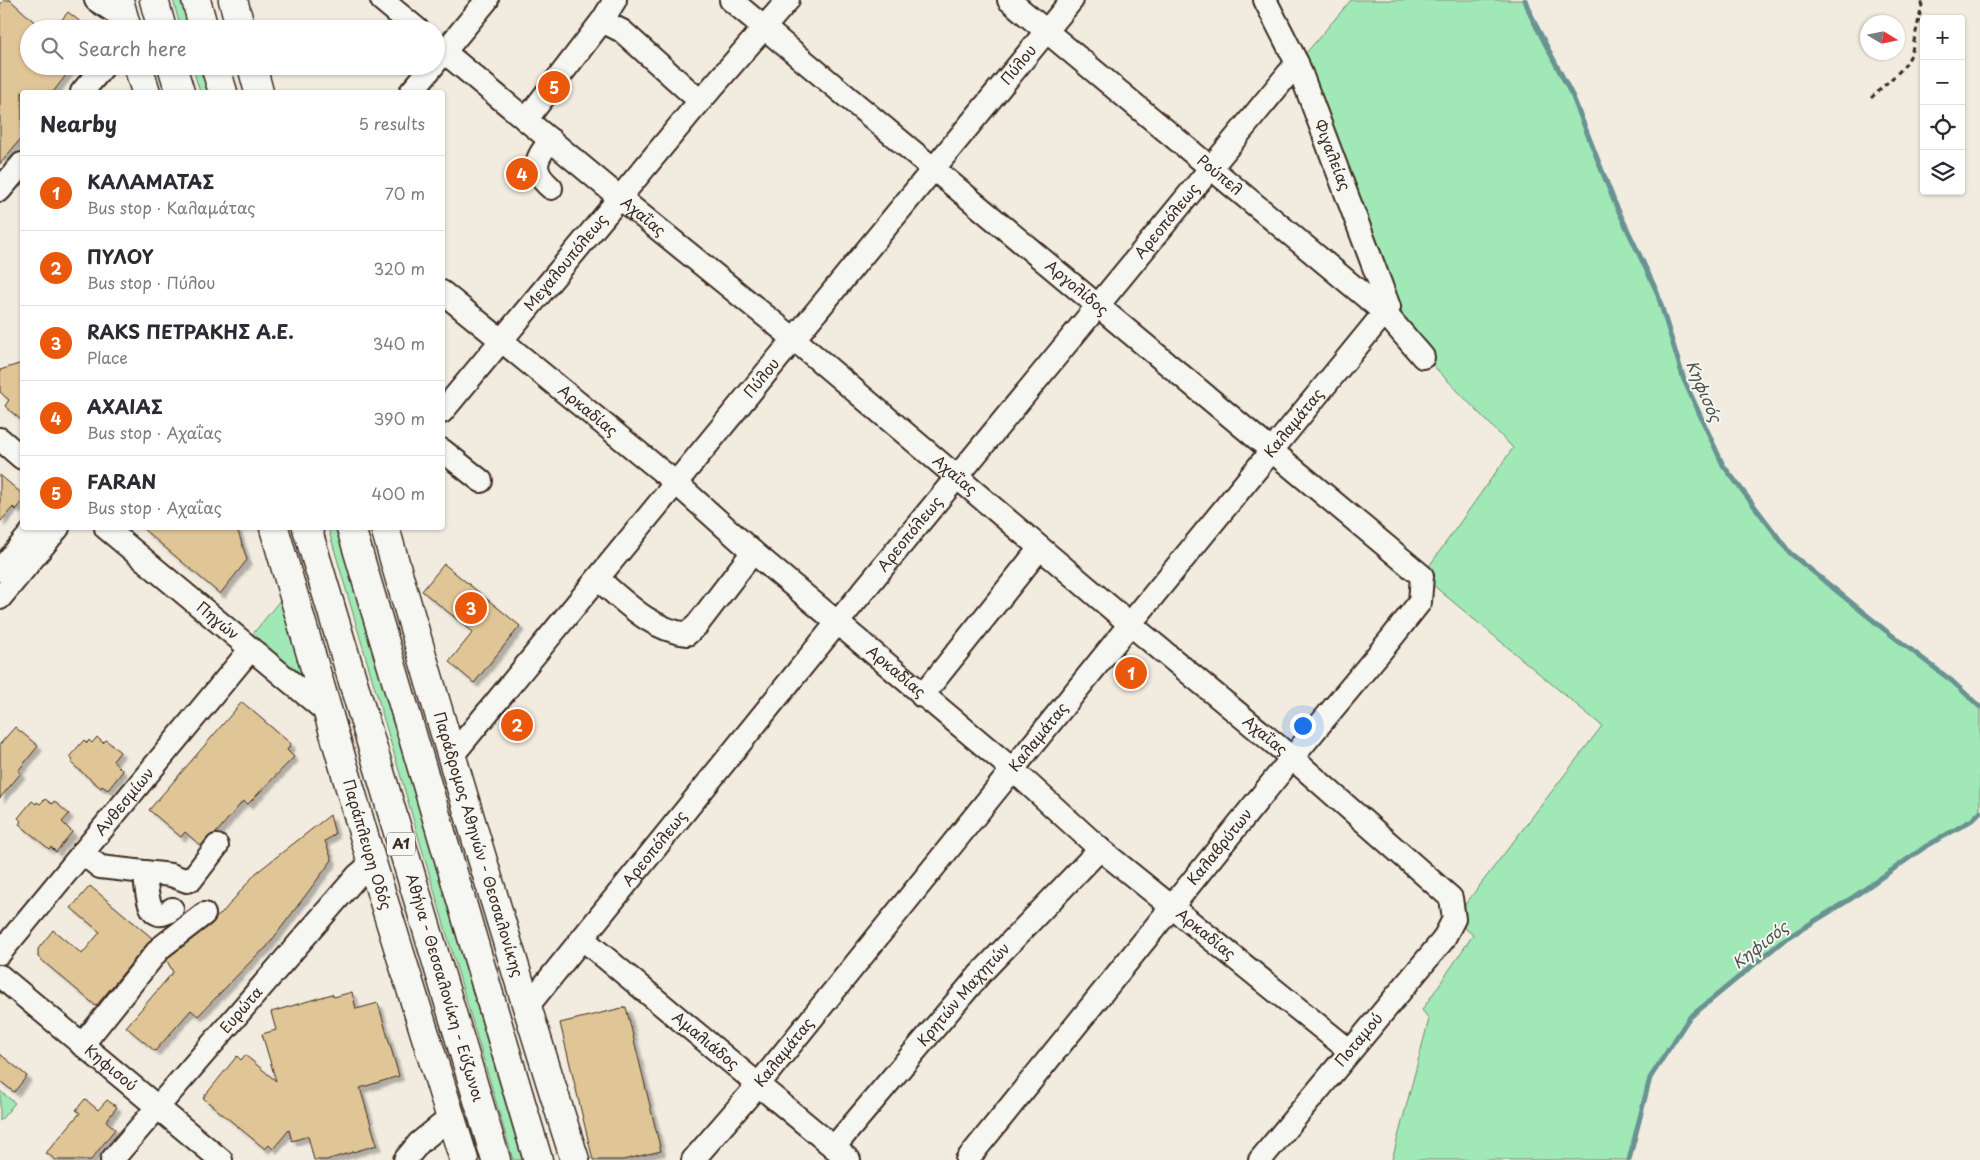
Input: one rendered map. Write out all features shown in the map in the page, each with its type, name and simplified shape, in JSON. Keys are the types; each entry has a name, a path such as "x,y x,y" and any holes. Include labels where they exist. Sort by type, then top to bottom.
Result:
{"main road":[{"path":"154,0 160,20"},
{"path":"196,0 202,20"},
{"path":"232,0 238,20"},
{"path":"141,75 145,90"},
{"path":"175,75 179,90"},
{"path":"218,75 222,90"},
{"path":"254,75 258,90"},
{"name":"Παράπλευρη Οδός","path":"275,530 372,863 464,1160"},
{"name":"Αθήνα - Θεσσαλονίκη - Εύζωνοι","path":"308,530 496,1160"},
{"path":"352,530 538,1160"},
{"name":"Παράδρομος Αθηνών - Θεσσαλονίκης","path":"386,530 526,1008 575,1160"}],"street":[{"path":"96,0 124,16"},
{"path":"382,0 406,20"},
{"path":"445,48 487,0"},
{"path":"526,120 602,21 615,0"},
{"name":"Αργολίδος","path":"731,0 1422,576"},
{"name":"Μεγαλουπόλεως","path":"445,408 690,113 788,0"},
{"name":"Ρούπελ","path":"1009,0 1384,312 1423,357"},
{"name":"Πύλου","path":"451,758 1072,0"},
{"name":"Φιγαλείας","path":"1265,0 1297,63 1389,306 1384,312"},
{"path":"602,21 622,31 691,93"},
{"name":"Αχαΐας","path":"445,61 551,140 794,340 1130,624 1292,758 1451,898 1454,919"},
{"name":"Αρεοπόλεως","path":"526,1008 584,940 837,623 1297,63"},
{"path":"84,90 96,75"},
{"path":"412,90 424,75"},
{"path":"551,140 540,154 536,166 538,173 551,188"},
{"path":"0,190 20,166"},
{"name":"Αρκαδίας","path":"445,294 676,484 922,696 1013,770 1100,849 1350,1050"},
{"name":"Καλαμάτας","path":"693,1160 758,1085 1384,312"},
{"path":"0,439 20,456"},
{"path":"445,452 481,481"},
{"path":"0,570 33,530"},
{"path":"0,598 56,530"},
{"name":"Πηγών","path":"108,530 328,714"},
{"path":"922,696 1040,548"},
{"path":"598,579 646,620 679,633 687,634 697,625 753,552"},
{"name":"Καλαβρύτων","path":"967,1160 1420,602 1422,576"},
{"name":"Ανθεσμίων","path":"0,953 250,650"},
{"path":"82,854 100,867 191,880 218,846"},
{"name":"Κρητών Μαχητών","path":"841,1153 980,974 1100,849"},
{"name":"Ευρώτα","path":"112,1160 358,875 372,863"},
{"path":"145,872 146,899 151,908 156,913 162,914 172,909"},
{"path":"82,1045 160,948 204,914"},
{"name":"Ποταμού","path":"1260,1160 1443,940 1454,919"},
{"name":"Αμαλιάδος","path":"584,940 841,1153"},
{"name":"Κηφισού","path":"0,976 221,1160"},
{"path":"405,1160 419,1143 451,1117"}],"path":[{"path":"1870,98 1903,68 1911,55 1923,0"}],"green space":[{"path":"173,0 182,0 188,20 179,20"},
{"path":"1351,0 1525,0 1531,16 1573,97 1614,201 1657,292 1684,380 1723,465 1790,553 1885,630 1952,681 1980,707 1980,812 1972,820 1925,847 1852,898 1784,940 1689,1018 1650,1078 1629,1160 1392,1160 1429,1019 1422,1010 1473,935 1454,919 1602,726 1422,576 1513,448 1383,314 1301,59"},
{"path":"195,75 204,75 208,90 199,90"},
{"path":"329,530 337,530 522,1160 513,1160"},
{"path":"281,599 304,677 252,635"},
{"path":"0,1091 15,1103 0,1121"}],"building":[{"path":"4,0 10,0 32,20 20,20 20,75 66,75 55,90 20,90 20,139 0,164 0,5"},
{"path":"68,12 78,20 61,20"},
{"path":"20,364 20,419 5,406 9,400 0,392 0,370"},
{"path":"0,475 20,492 20,505 16,510 13,507 0,522"},
{"path":"144,530 238,530 247,560 220,594"},
{"path":"444,564 520,626 474,683 449,662 473,632 422,591"},
{"path":"242,702 291,744 287,750 294,757 248,804 243,801 216,833 207,838 201,846 185,832 181,837 149,810"},
{"path":"15,727 38,746 18,771 21,773 0,798 0,744"},
{"path":"97,737 103,743 106,740 120,752 113,761 123,771 108,790 102,786 101,788 71,763 73,760 69,757 84,740 87,743 89,740 92,743"},
{"path":"45,799 52,804 54,801 69,814 62,822 72,832 56,852 51,847 49,849 19,824 21,821 18,818 32,801 40,804"},
{"path":"330,815 335,834 325,841 332,860 266,948 198,1016 191,1010 155,1051 126,1027 173,972 167,961 169,957 212,924 256,873"},
{"path":"90,886 152,938 96,1006 38,957 38,949 53,930 82,954 100,932 71,908"},
{"path":"352,992 356,1009 378,1003 399,1076 360,1088 377,1145 326,1160 314,1160 308,1136 292,1141 289,1130 273,1149 269,1145 265,1149 203,1098 237,1056 241,1060 245,1055 276,1081 262,1034 276,1030 271,1012 332,994 334,997"},
{"path":"626,1007 661,1151 623,1160 593,1160 560,1023"},
{"path":"0,1054 27,1076 14,1092 0,1081"},
{"path":"85,1099 98,1110 107,1100 117,1107 106,1121 115,1129 91,1160 56,1160 46,1153 80,1113 76,1110"}],"waterway":[{"name":"Κηφισός","path":"1525,0 1531,16 1573,97 1614,201 1657,292 1684,380 1723,465 1790,553 1885,630 1952,681 1980,707"},
{"name":"Κηφισός","path":"1629,1160 1650,1078 1689,1018 1784,940 1852,898 1925,847 1972,820 1980,812"}],"place":[{"name":"FARAN","path":"554,87"},
{"name":"AXAΙΑΣ","path":"522,174"},
{"name":"RAKS ΠΕΤΡΑΚΗΣ Α.Ε.","path":"471,608"},
{"name":"ΚΑΛΑΜΑΤΑΣ","path":"1131,673"},
{"name":"ΠΥΛΟΥ","path":"517,725"}]}
